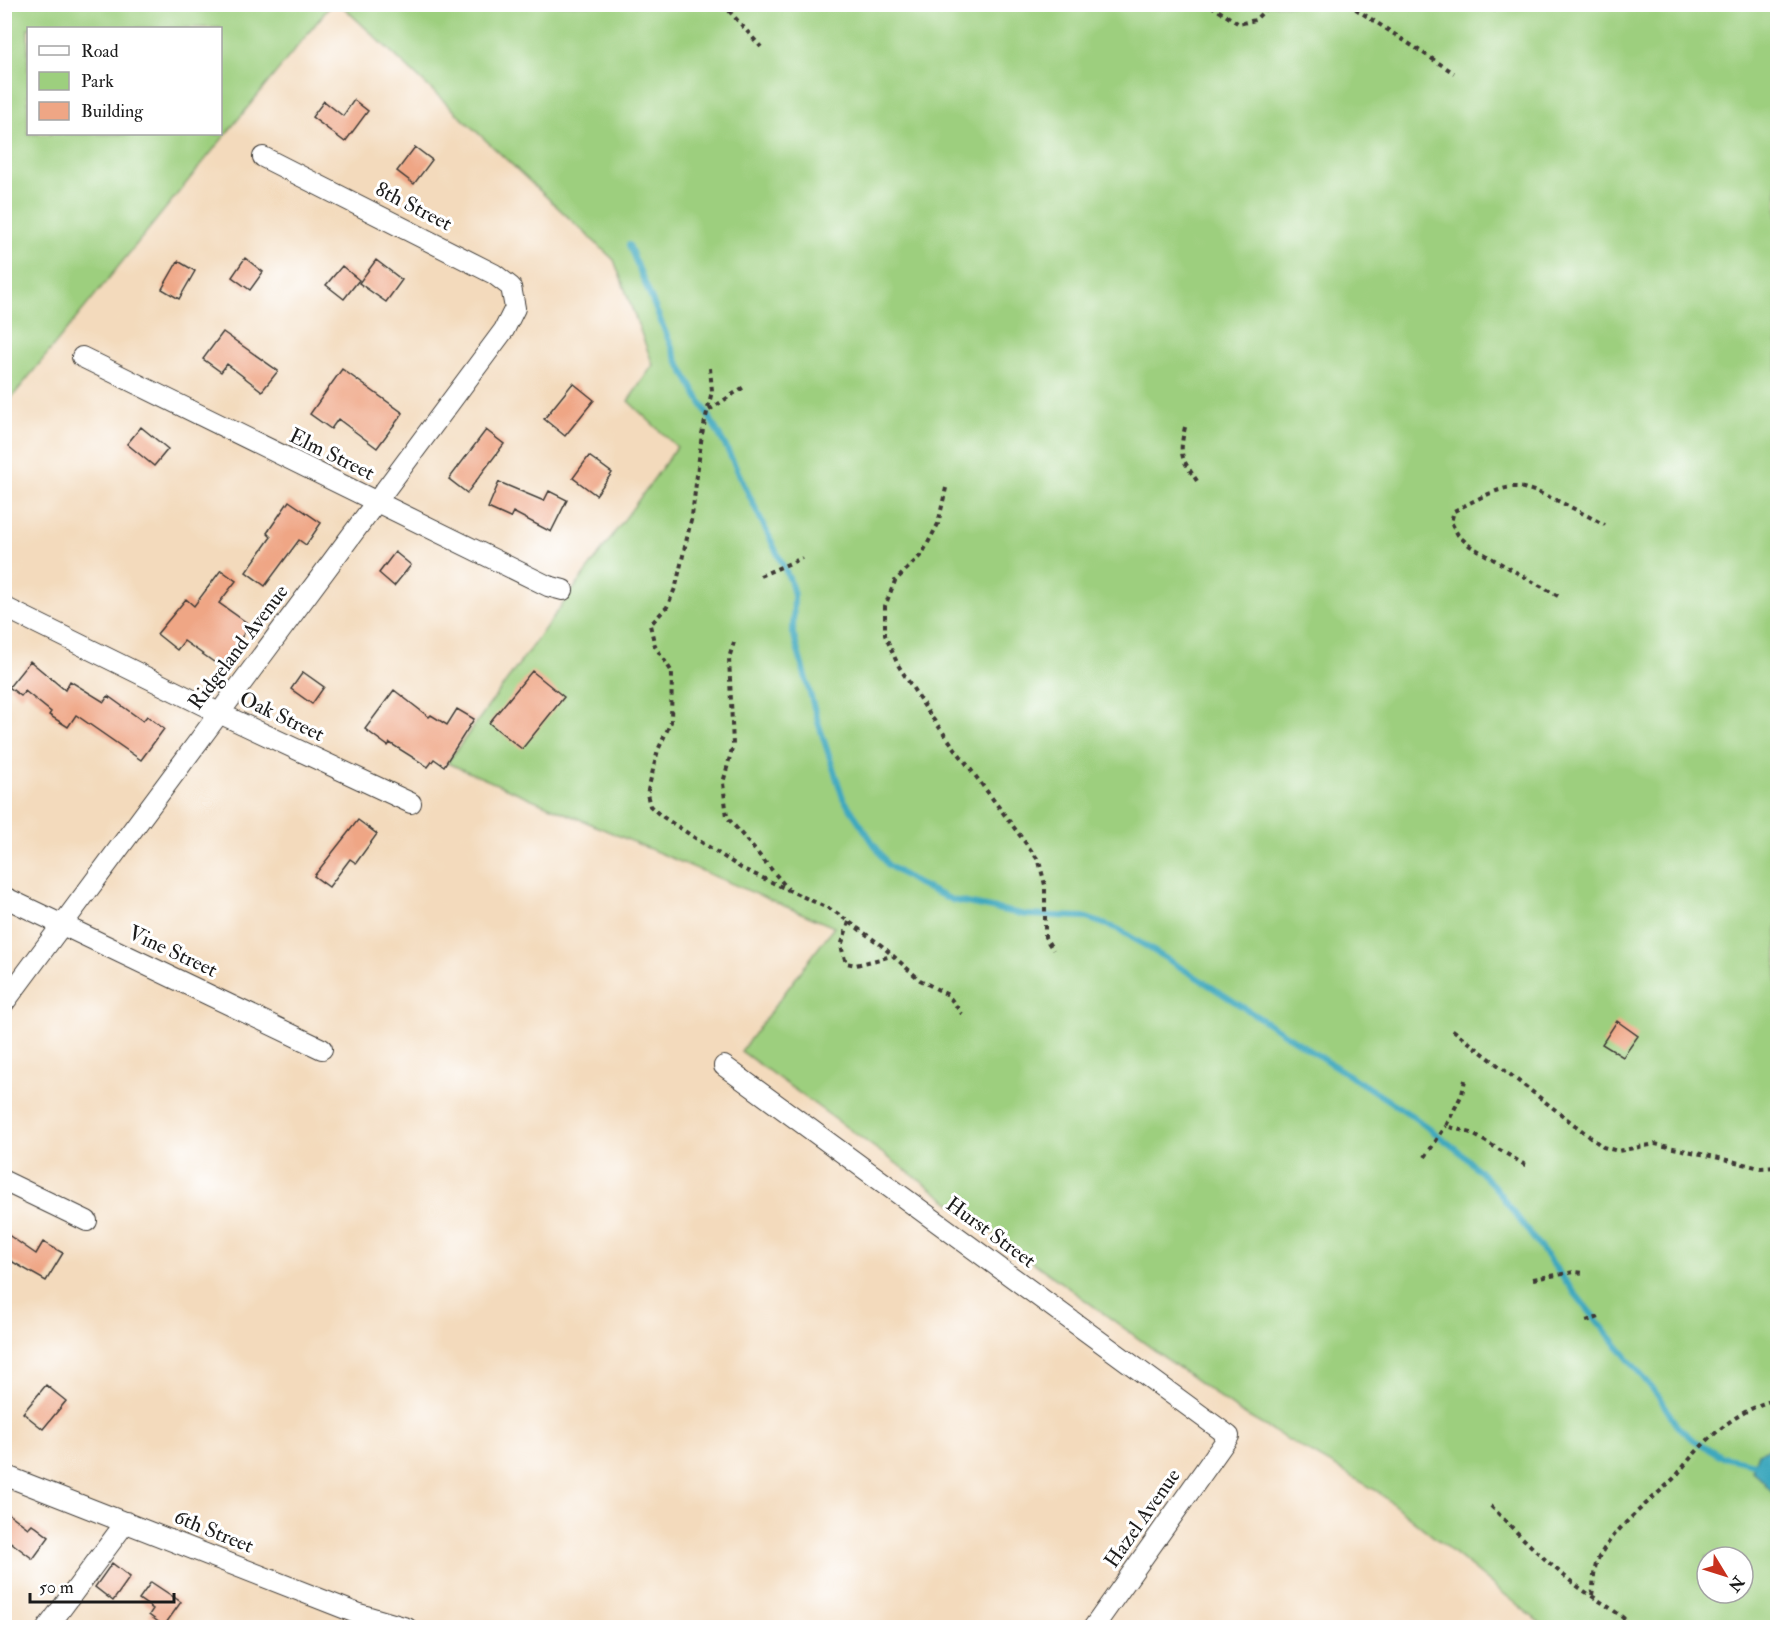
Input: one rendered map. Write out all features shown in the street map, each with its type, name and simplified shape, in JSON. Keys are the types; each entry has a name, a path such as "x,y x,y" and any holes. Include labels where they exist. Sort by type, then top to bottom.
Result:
{"street":[{"name":"8th Street","path":"263,157 494,274 511,287 515,308 510,320"},
{"name":"Ridgeland Avenue","path":"4,1003 510,320"},
{"name":"Elm Street","path":"82,357 376,503 548,586 563,590"},
{"name":"Oak Street","path":"4,607 219,713 411,803"},
{"name":"Vine Street","path":"4,897 322,1049"},
{"name":"Hurst Street","path":"724,1066 1230,1436"},
{"path":"4,1181 87,1221"},
{"name":"Hazel Avenue","path":"1093,1628 1230,1436"},
{"name":"6th Street","path":"4,1475 126,1522 351,1620 407,1628"},
{"path":"47,1628 126,1522"}],"path":[{"path":"723,4 761,47"},
{"path":"1202,4 1239,24 1255,20 1271,4"},
{"path":"1348,4 1454,73"},
{"path":"1484,4 1496,11"},
{"path":"710,368 712,391 709,411 692,516 676,586 667,607 650,625 654,646 672,672 671,722 658,750 647,794 650,806 660,815 741,868 834,911 892,955 920,980 948,996 963,1014"},
{"path":"709,411 744,387"},
{"path":"1185,427 1180,448 1184,462 1198,484"},
{"path":"1558,596 1470,546 1458,535 1451,522 1454,511 1482,496 1515,487 1544,495 1605,525"},
{"path":"946,488 939,525 922,555 895,581 885,606 885,635 898,665 930,715 1039,861 1045,885 1045,937 1053,950"},
{"path":"760,576 802,558"},
{"path":"734,642 729,658 733,745 723,783 728,817 791,892"},
{"path":"849,922 841,945 846,963 856,965 892,955"},
{"path":"1453,1030 1603,1147 1618,1151 1655,1144 1760,1168 1778,1167"},
{"path":"1425,1157 1446,1126 1462,1095 1465,1080"},
{"path":"1446,1126 1471,1133 1527,1166"},
{"path":"1533,1279 1584,1273"},
{"path":"1586,1321 1603,1316"},
{"path":"1592,1595 1596,1562 1609,1540 1672,1480 1695,1452 1717,1431 1748,1409 1778,1399"},
{"path":"1491,1506 1516,1533 1566,1576 1620,1614 1634,1628"},
{"path":"1773,1628 1778,1622"}],"green space":[{"path":"4,5 331,5 5,406"},
{"path":"341,5 1777,5 1777,1627 1545,1627 1377,1491 1240,1412 741,1051 834,927 447,763 677,447 628,401 653,365 614,260"}],"water":[{"path":"1778,1445 1777,1499 1752,1471 1758,1453"}],"building":[{"path":"354,100 368,111 345,142 312,117 324,101 343,116"},
{"path":"415,147 432,160 414,184 397,171"},
{"path":"245,258 263,272 250,290 232,277"},
{"path":"376,260 402,280 386,302 359,283"},
{"path":"178,261 195,271 179,299 162,289"},
{"path":"342,266 359,280 344,299 326,285"},
{"path":"223,332 278,371 262,391 227,364 221,372 203,359"},
{"path":"342,369 403,413 377,448 338,419 331,429 310,414"},
{"path":"573,383 594,400 565,436 544,419"},
{"path":"141,427 168,449 154,466 127,444"},
{"path":"486,430 504,444 467,493 449,479"},
{"path":"589,456 612,473 596,495 573,478"},
{"path":"499,482 544,501 549,491 567,500 551,532 513,512 510,518 488,508"},
{"path":"289,501 321,523 306,545 299,540 265,586 246,572 271,537 267,533"},
{"path":"395,552 411,565 394,586 379,573"},
{"path":"221,570 236,581 219,603 250,625 221,667 184,641 177,650 157,634 186,599 194,606"},
{"path":"30,661 65,690 70,681 104,702 108,696 143,721 147,716 164,729 141,760 76,715 68,727 49,715 51,712 25,691 21,696 9,687"},
{"path":"532,671 564,697 522,749 489,723"},
{"path":"303,672 324,687 312,704 291,689"},
{"path":"394,690 429,717 431,715 447,725 457,709 474,719 444,766 434,759 428,767 390,743 388,746 365,729"},
{"path":"358,820 377,834 356,863 350,859 329,887 314,876"},
{"path":"1617,1021 1638,1036 1623,1057 1602,1044"},
{"path":"4,1232 36,1254 43,1242 63,1253 46,1281 4,1257"},
{"path":"46,1385 66,1401 43,1429 23,1413"},
{"path":"4,1510 28,1528 32,1524 49,1537 33,1559 4,1537"},
{"path":"112,1563 130,1577 113,1601 95,1587"},
{"path":"151,1582 181,1602 164,1626 149,1615 153,1609 139,1599"}],"waterway":[{"path":"629,245 677,360 726,447 790,580 794,595 793,633 818,722 843,798 888,865 916,883 952,900 1026,915 1084,917 1118,929 1411,1115 1460,1152 1494,1186 1573,1291 1659,1397 1677,1426 1692,1439 1723,1457 1754,1464"}]}
